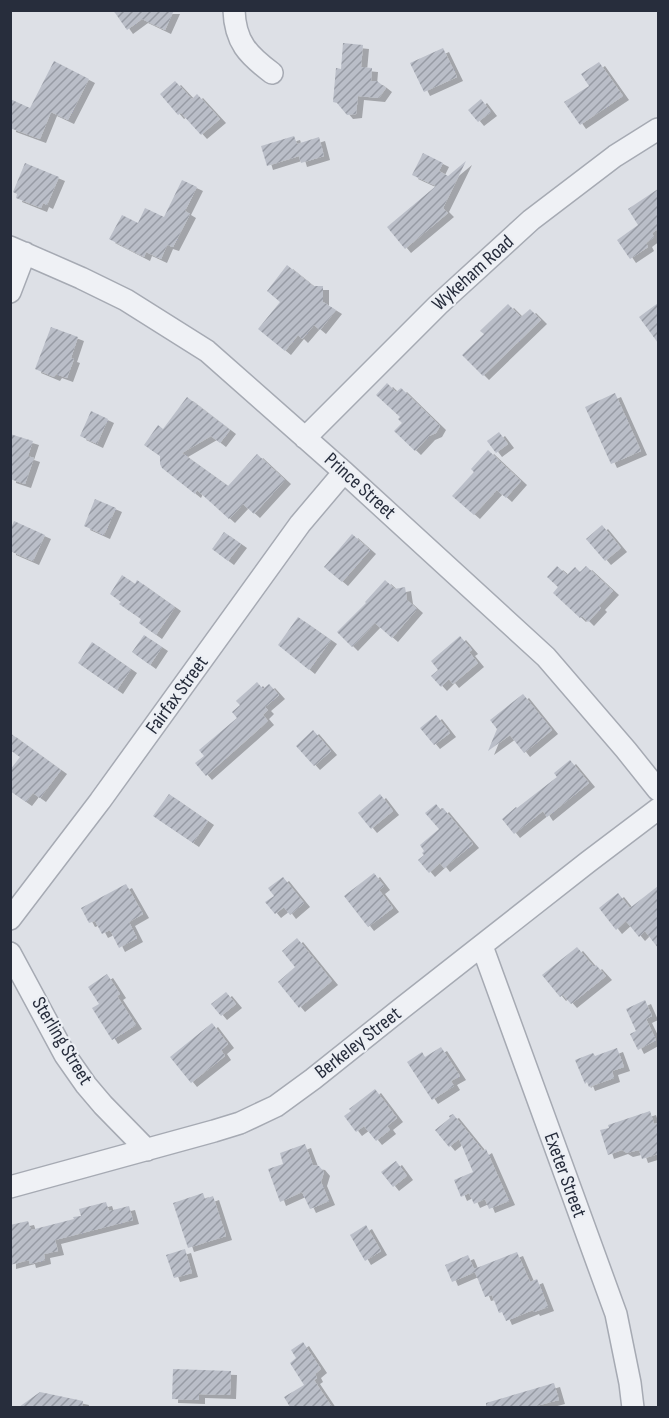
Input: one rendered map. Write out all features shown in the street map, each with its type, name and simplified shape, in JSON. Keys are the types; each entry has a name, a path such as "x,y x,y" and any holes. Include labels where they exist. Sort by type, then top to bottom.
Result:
{"street":[{"path":"234,10 235,26 243,45 256,60 273,73"},
{"name":"Wykeham Road","path":"305,438 438,304 531,220 615,156 658,129"},
{"path":"10,292 18,250"},
{"name":"Prince Street","path":"18,250 126,300 207,351 344,472 546,657 658,790"},
{"name":"Fairfax Street","path":"10,919 100,801 300,524 344,472"},
{"name":"Berkeley Street","path":"10,1187 240,1123 276,1106 658,809"},
{"name":"Exeter Street","path":"482,946 616,1314 633,1407"},
{"name":"Sterling Street","path":"10,952 66,1055 86,1085 102,1105 147,1150"}],"building":[{"path":"113,10 174,10 165,30 142,19 127,30"},
{"path":"343,43 363,45 361,67 372,68 371,81 377,81 386,88 379,98 358,96 356,114 347,115 337,103 333,102 336,68 341,69"},
{"path":"443,48 457,77 424,92 410,63"},
{"path":"54,61 89,79 68,120 51,112 40,139 10,128 10,99 30,108"},
{"path":"599,62 623,96 580,125 564,102 589,86 581,74"},
{"path":"175,81 192,99 197,94 220,119 201,135 181,113 178,115 160,94"},
{"path":"481,99 491,112 478,122 468,110"},
{"path":"294,136 297,144 319,137 324,156 301,163 299,156 267,166 261,146"},
{"path":"423,153 443,163 439,171 448,176 466,161 443,208 448,213 405,249 387,227 436,186 412,175"},
{"path":"25,163 59,177 47,205 43,203 41,208 16,198 17,194 13,192"},
{"path":"182,180 197,187 185,211 190,214 173,247 167,245 161,259 146,252 144,257 109,239 122,215 138,223 145,208 164,217"},
{"path":"658,189 658,229 652,233 654,237 646,243 648,247 630,259 617,240 638,225 628,209"},
{"path":"287,265 313,286 323,286 323,302 336,310 320,330 314,325 302,339 298,335 285,351 258,329 280,302 267,291"},
{"path":"658,303 658,343 639,317"},
{"path":"508,304 521,317 530,309 541,320 483,376 462,355 484,334 480,331"},
{"path":"51,327 78,337 71,358 74,359 67,378 56,374 54,377 35,369"},
{"path":"387,383 396,392 401,388 440,426 436,433 429,436 415,451 394,431 402,423 398,419 400,417 376,395"},
{"path":"615,393 641,451 611,464 585,407"},
{"path":"187,397 230,430 220,443 211,436 182,453 228,486 257,454 285,480 254,514 243,504 229,519 197,490 195,494 162,468 160,456 144,445 158,425 163,429"},
{"path":"91,411 108,419 97,444 80,436"},
{"path":"499,432 508,444 496,453 487,441"},
{"path":"10,434 33,441 28,456 34,458 25,484 10,479"},
{"path":"488,450 521,481 506,498 497,490 474,515 452,496 474,472 471,469"},
{"path":"95,499 116,508 104,535 84,526"},
{"path":"14,521 45,535 33,561 10,551 10,530"},
{"path":"602,525 621,548 605,561 586,539"},
{"path":"224,532 241,544 228,561 212,549"},
{"path":"352,534 370,550 342,582 324,567"},
{"path":"557,566 567,575 575,567 580,572 586,566 613,591 588,622 582,616 580,618 553,593 558,587 547,577"},
{"path":"122,575 135,584 137,580 175,607 156,635 139,623 141,619 119,604 121,602 110,594"},
{"path":"385,580 395,589 405,587 407,600 417,609 392,638 375,623 352,647 337,632"},
{"path":"298,617 331,640 309,670 278,645"},
{"path":"144,635 162,647 150,665 132,652"},
{"path":"460,636 472,650 469,652 478,663 453,684 449,679 441,687 431,676 438,670 431,661"},
{"path":"92,642 131,669 117,690 78,663"},
{"path":"257,682 263,689 269,684 279,695 265,707 268,710 263,715 268,721 206,776 195,763 204,756 199,750 237,718 232,712 240,705 236,701"},
{"path":"523,694 552,730 524,753 510,735 488,751 497,729 490,720"},
{"path":"436,715 450,733 434,745 420,728"},
{"path":"313,730 331,751 314,766 296,746"},
{"path":"10,733 61,770 40,798 33,793 26,802 10,791 10,770 20,757 10,750"},
{"path":"570,760 589,783 547,817 543,811 514,834 502,819 557,777 554,773"},
{"path":"169,794 208,821 193,843 153,816"},
{"path":"380,794 393,811 371,829 358,813"},
{"path":"436,804 441,810 443,808 473,844 444,868 440,863 429,873 418,860 424,855 420,845 439,829 425,813"},
{"path":"374,873 384,886 379,890 393,908 368,927 344,896"},
{"path":"283,877 304,903 290,915 284,907 275,914 265,902 274,896 268,888"},
{"path":"126,884 143,914 129,922 137,938 119,948 110,930 102,934 95,921 89,923 81,908"},
{"path":"658,886 658,948 645,931 639,937 626,921 616,930 599,908 618,893 630,908"},
{"path":"297,938 332,981 299,1008 278,982 295,967 282,951"},
{"path":"577,947 594,967 596,965 606,976 571,1004 563,995 571,988 560,997 542,975"},
{"path":"107,974 120,994 117,996 136,1025 112,1040 92,1008 99,1004 88,987"},
{"path":"226,992 236,1004 221,1016 211,1004"},
{"path":"645,1000 652,1016 646,1019 656,1040 638,1050 630,1034 636,1031 626,1009"},
{"path":"212,1023 228,1044 221,1050 225,1056 191,1083 170,1057"},
{"path":"441,1047 460,1076 451,1081 454,1086 432,1100 407,1062 422,1052 425,1057"},
{"path":"617,1048 624,1067 612,1071 614,1078 589,1087 587,1082 585,1084 575,1060"},
{"path":"375,1089 397,1118 387,1126 390,1130 376,1141 364,1126 356,1132 344,1116 351,1111 349,1109"},
{"path":"650,1111 654,1124 658,1123 658,1154 642,1159 639,1150 627,1153 622,1150 608,1155 600,1130 609,1128 608,1125"},
{"path":"453,1114 483,1151 486,1149 509,1201 489,1209 485,1199 474,1204 469,1193 461,1197 454,1180 473,1172 459,1139 449,1147 435,1130"},
{"path":"305,1144 313,1165 319,1166 324,1172 321,1182 329,1201 310,1209 302,1192 280,1202 268,1169 283,1164 280,1153"},
{"path":"396,1161 407,1176 393,1187 381,1172"},
{"path":"203,1193 205,1199 213,1196 226,1236 188,1248 173,1203"},
{"path":"106,1202 109,1211 129,1206 133,1220 55,1240 58,1251 44,1254 45,1260 30,1264 29,1260 10,1265 10,1225 28,1221 31,1230 74,1219 73,1217 81,1216 79,1209"},
{"path":"366,1225 381,1251 365,1261 350,1235"},
{"path":"185,1249 192,1273 174,1278 166,1255"},
{"path":"517,1252 530,1282 537,1279 548,1307 534,1312 533,1310 506,1321 502,1312 499,1313 492,1295 485,1297 475,1272 452,1282 445,1265 468,1255 474,1269"},
{"path":"303,1342 321,1369 315,1374 317,1378 314,1380 332,1407 290,1407 284,1397 304,1385 290,1363 296,1358 291,1350"},
{"path":"173,1369 231,1371 230,1395 199,1394 199,1400 172,1399"},
{"path":"554,1383 559,1400 532,1407 486,1407 486,1403"},
{"path":"40,1392 83,1401 82,1407 19,1407"}]}
